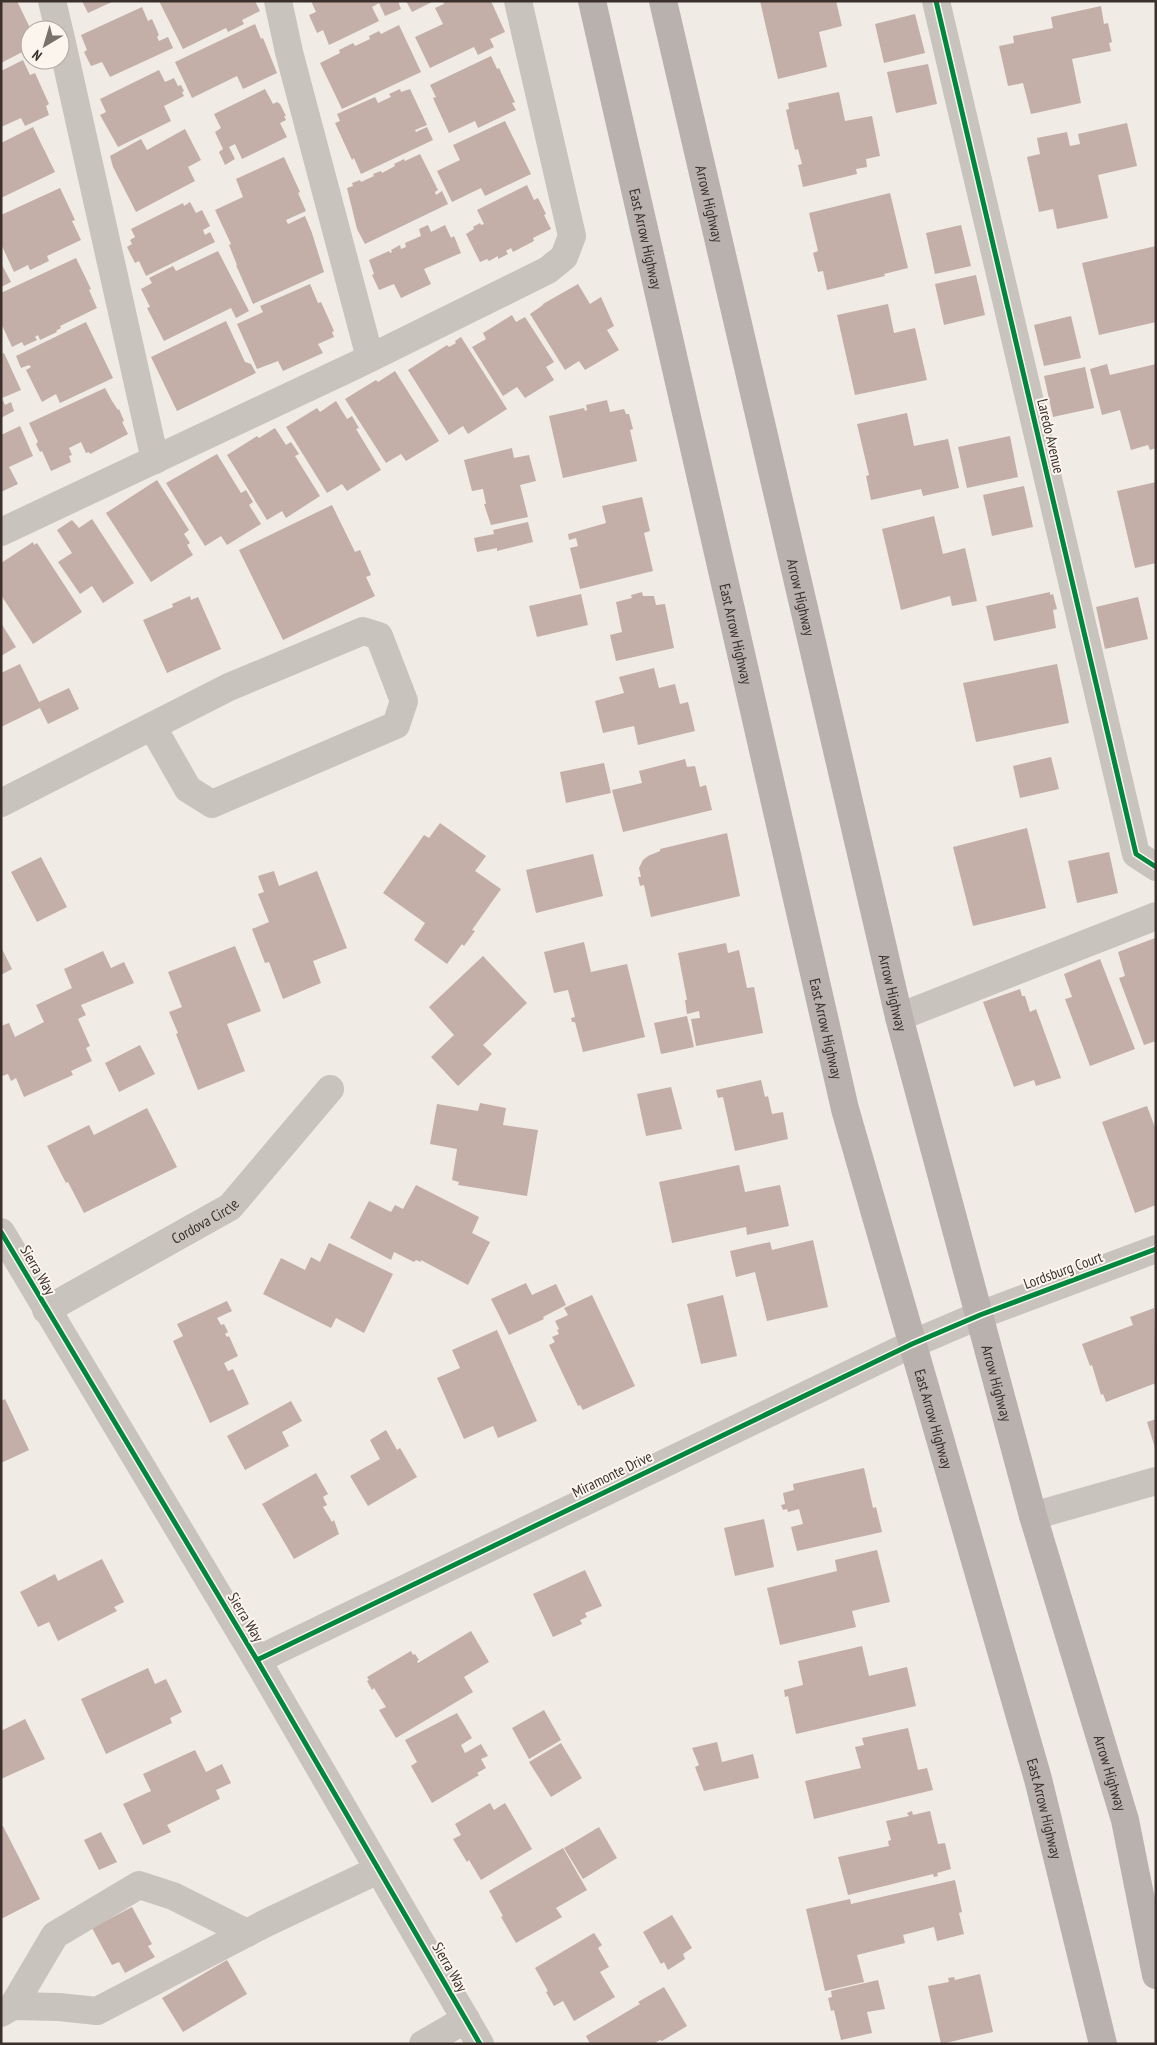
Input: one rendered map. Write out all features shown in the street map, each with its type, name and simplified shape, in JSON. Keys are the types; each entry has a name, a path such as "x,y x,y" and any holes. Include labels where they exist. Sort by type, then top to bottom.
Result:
{"main road":[{"name":"East Arrow Highway","path":"592,1 846,1109 1038,1779 1103,2044"},
{"name":"Arrow Highway","path":"663,1 899,1018 1033,1516 1125,1820 1156,1975"}],"street":[{"path":"52,1 57,20"},
{"path":"278,1 289,52 370,358"},
{"path":"1,532 370,358 548,270 564,257 572,236 518,1"},
{"name":"Laredo Avenue","path":"936,1 1136,854 1156,867"},
{"path":"68,70 155,460"},
{"path":"1,803 152,726 229,688 363,630 379,636 404,701 396,725 212,804 188,789 152,726"},
{"path":"899,1018 1156,916"},
{"name":"Cordova Circle","path":"46,1310 230,1207 330,1089"},
{"name":"Sierra Way","path":"1,1232 256,1660 480,2044"},
{"name":"Lordsburg Court","path":"980,1315 1156,1249"},
{"name":"Miramonte Drive","path":"256,1660 912,1344 980,1315"},
{"path":"1033,1516 1156,1482"},
{"path":"7,2010 59,2007 97,2011 247,1933 378,1870"},
{"path":"7,2010 55,1935 139,1884 173,1896 247,1933"},
{"path":"423,2044 466,2019"}],"building":[{"path":"1,1 17,1 26,20 20,20 20,53 1,63"},
{"path":"82,1 114,1 88,13"},
{"path":"159,1 255,1 260,11 242,20 244,24 228,32 226,28 183,49"},
{"path":"311,1 398,1 401,9 385,16 379,3 372,7 379,21 329,45 323,30 317,33 309,15 316,12"},
{"path":"406,1 434,1 412,12"},
{"path":"443,1 491,1 505,32 490,39 494,47 478,55 474,47 430,68 415,37 443,24 435,8 444,4"},
{"path":"760,1 836,1 842,26 819,32 827,67 778,79"},
{"path":"1101,6 1104,24 1108,23 1112,42 1109,43 1111,51 1072,59 1081,103 1031,114 1023,83 1008,86 999,46 1014,43 1013,36 1053,28 1051,17"},
{"path":"142,7 148,21 152,19 159,35 157,37 159,41 168,37 173,48 110,77 102,62 91,66 84,52 87,50 81,35"},
{"path":"915,14 925,53 884,63 875,24"},
{"path":"255,24 261,39 263,38 277,73 243,89 237,76 192,98 175,62"},
{"path":"399,25 421,72 342,109 320,63 340,53 339,50 353,43 355,46 370,39 369,36 379,31 381,34"},
{"path":"491,56 497,69 499,68 515,102 512,103 516,110 478,128 475,121 449,133 433,98 436,97 430,85"},
{"path":"20,62 20,70 28,70 30,75 35,73 49,104 46,106 49,115 25,126 21,118 1,127 1,71"},
{"path":"928,64 937,104 896,113 887,72"},
{"path":"159,70 165,82 174,78 178,86 181,85 184,91 182,92 184,96 164,106 171,121 118,147 100,115 106,112 100,99"},
{"path":"265,89 273,104 277,102 280,104 286,116 284,116 286,120 280,123 287,137 242,159 235,144 229,147 235,159 225,165 219,152 223,149 215,132 221,128 214,114"},
{"path":"400,89 401,92 410,89 427,125 415,130 416,132 427,127 433,140 361,174 354,158 352,160 335,123 340,121 337,114 375,97 378,103 391,97 389,94"},
{"path":"839,92 845,121 872,116 880,156 866,159 867,167 856,169 857,174 803,187 798,165 802,164 798,149 795,150 786,110 789,109 788,103"},
{"path":"505,121 531,174 485,196 481,188 452,202 437,171 460,160 453,145"},
{"path":"1127,123 1137,166 1098,175 1108,218 1057,229 1053,209 1039,212 1027,157 1040,154 1037,138 1067,132 1070,146 1080,144 1078,134"},
{"path":"33,127 55,172 1,198 1,143"},
{"path":"185,129 201,160 188,167 195,181 136,212 113,167 110,156 141,139 147,150"},
{"path":"420,154 438,190 435,192 436,195 442,191 448,204 365,244 357,229 347,188 353,186 352,183 360,180 361,182 374,176 373,174 381,171 382,173 404,159 405,161"},
{"path":"284,157 300,192 298,193 306,211 286,220 288,224 305,216 324,272 253,304 236,265 229,245 231,244 215,210 243,197 236,179"},
{"path":"527,185 534,200 538,198 551,229 533,238 534,241 513,252 511,248 506,251 508,254 498,259 498,256 489,261 487,259 480,262 466,234 480,223 481,225 484,224 477,210"},
{"path":"60,188 75,220 72,221 81,240 47,256 49,261 30,270 28,265 14,272 1,244 1,215"},
{"path":"890,193 908,268 884,274 885,276 827,290 823,271 818,272 813,253 818,251 809,213"},
{"path":"190,202 196,213 202,210 210,226 203,230 205,235 210,232 215,242 146,276 139,261 135,263 127,247 132,244 130,240 135,237 131,229 183,203 184,206"},
{"path":"428,225 431,232 445,225 451,238 454,236 461,253 424,269 431,284 401,298 394,284 379,290 372,275 374,274 369,260 389,251 390,253 392,252 391,250 400,245 401,249 406,247 405,243 421,236 419,229"},
{"path":"961,225 971,266 935,274 926,233"},
{"path":"1156,246 1156,322 1099,335 1082,263"},
{"path":"218,251 249,311 236,318 231,308 164,341 147,308 150,307 141,289 152,283 149,278 173,266 176,271"},
{"path":"76,258 91,289 89,290 97,308 60,326 61,328 57,332 40,340 38,335 35,337 37,340 24,346 22,342 12,347 1,323 1,293"},
{"path":"1,263 11,282 1,287"},
{"path":"976,275 985,315 944,325 935,284"},
{"path":"310,284 318,303 321,302 334,331 332,332 334,337 318,344 323,353 283,371 278,361 257,369 237,324 263,312 260,306"},
{"path":"578,284 590,304 601,297 614,326 607,330 619,350 585,370 579,361 565,370 530,314 543,304"},
{"path":"888,304 894,333 915,328 927,380 855,395 837,315"},
{"path":"512,315 516,322 525,317 554,362 546,367 554,380 525,398 517,387 503,396 472,347 486,339 483,333"},
{"path":"1071,316 1081,358 1044,366 1034,325"},
{"path":"226,321 245,362 251,364 256,373 177,411 151,357"},
{"path":"86,322 113,378 60,403 56,394 42,402 26,370 31,367 29,365 21,368 16,356"},
{"path":"461,337 507,409 468,434 463,426 449,435 408,370 447,345 449,347 456,343 455,341"},
{"path":"4,353 21,390 2,398 5,405 11,402 14,411 1,418 1,354"},
{"path":"1107,364 1110,375 1156,364 1156,448 1150,450 1148,445 1131,450 1120,410 1102,415 1090,369"},
{"path":"1085,367 1094,408 1053,417 1044,376"},
{"path":"395,371 439,441 406,461 401,454 386,463 345,399"},
{"path":"105,388 119,409 124,421 122,422 128,434 90,454 89,452 86,453 81,442 69,448 72,455 69,456 71,462 51,471 42,451 40,452 36,444 38,442 29,423"},
{"path":"607,400 610,412 624,409 626,414 629,414 633,429 630,430 637,461 563,478 549,416 584,408 585,411 587,410 586,405"},
{"path":"336,401 347,419 352,416 359,428 356,429 381,470 347,491 342,484 327,493 286,427 317,408 320,412"},
{"path":"907,413 914,446 948,439 959,488 923,496 921,489 871,500 866,476 869,475 857,424"},
{"path":"20,426 33,456 9,467 18,484 1,492 1,435"},
{"path":"275,428 286,445 291,442 299,454 295,456 320,496 286,518 282,511 267,520 227,455 257,436 259,438"},
{"path":"1010,436 1018,477 967,488 958,447"},
{"path":"512,448 514,458 529,455 536,481 520,485 528,517 491,525 484,504 486,504 483,489 472,491 464,460"},
{"path":"217,454 241,493 246,490 253,502 249,505 261,524 227,545 221,536 205,546 166,483"},
{"path":"157,480 189,530 184,534 190,543 187,545 193,555 151,582 106,513"},
{"path":"1156,482 1156,563 1135,568 1117,491"},
{"path":"1024,486 1033,527 992,536 983,495"},
{"path":"642,497 650,531 644,533 653,571 580,589 570,548 578,546 576,538 569,540 568,534 606,523 602,506"},
{"path":"332,505 355,552 360,550 371,575 366,577 375,596 283,640 239,550"},
{"path":"934,516 943,554 965,548 977,601 952,606 950,596 901,610 882,529"},
{"path":"92,519 134,583 103,603 92,586 80,594 58,562 72,553 57,530 72,520 79,528"},
{"path":"528,522 533,542 497,551 497,548 477,552 474,538 494,534 493,530"},
{"path":"33,542 34,545 37,543 82,612 33,644 1,595 1,563"},
{"path":"642,592 643,596 654,596 656,605 665,604 674,648 616,661 610,635 622,632 616,602 632,598 631,595"},
{"path":"1050,592 1050,595 1053,594 1057,609 1053,610 1056,628 994,641 986,606"},
{"path":"581,594 588,625 537,637 529,606"},
{"path":"190,596 191,600 198,597 221,649 167,673 143,620 173,607 172,604"},
{"path":"1138,597 1148,639 1105,649 1096,607"},
{"path":"1,623 16,647 1,656"},
{"path":"20,664 39,702 69,688 79,709 48,724 40,708 1,727 1,673"},
{"path":"1057,664 1069,723 976,742 963,683"},
{"path":"654,668 659,688 675,684 680,704 688,702 695,731 638,745 634,726 603,733 595,701 624,693 619,677"},
{"path":"1051,757 1059,789 1020,798 1013,766"},
{"path":"685,759 687,767 695,766 700,787 706,785 712,810 623,832 612,790 642,783 639,771"},
{"path":"604,763 611,793 566,803 560,772"},
{"path":"440,823 486,856 475,871 501,889 472,930 475,931 464,946 462,944 447,964 414,940 425,923 383,893 424,835 429,838"},
{"path":"1027,828 1046,908 973,926 953,847"},
{"path":"727,833 740,896 651,917 644,885 640,886 638,877 641,877 639,868 643,860 660,851 660,849"},
{"path":"1109,852 1118,893 1077,903 1068,861"},
{"path":"593,854 603,896 536,913 526,870"},
{"path":"41,857 67,907 37,922 11,872"},
{"path":"274,871 279,886 317,871 347,948 313,961 321,983 283,999 269,962 265,963 252,929 269,922 258,894 264,892 258,876"},
{"path":"1155,938 1156,1041 1144,1045 1119,978 1125,976 1118,952"},
{"path":"584,942 591,972 627,964 645,1037 583,1052 575,1022 572,1022 571,1018 575,1017 568,990 554,993 544,952"},
{"path":"726,943 728,953 739,950 747,988 754,987 763,1033 696,1046 691,1019 700,1018 699,1011 687,1014 685,1000 687,1000 678,953"},
{"path":"235,946 261,1011 227,1024 245,1071 198,1090 169,1012 182,1007 168,972"},
{"path":"1,947 12,969 1,975"},
{"path":"103,951 111,968 124,962 134,983 81,1005 86,1015 78,1019 90,1046 86,1048 92,1061 71,1071 73,1075 24,1097 16,1078 11,1081 8,1074 1,1075 1,1026 9,1023 15,1037 44,1022 36,1005 72,988 64,969"},
{"path":"483,956 527,1003 483,1045 492,1054 458,1086 431,1057 454,1035 429,1007"},
{"path":"1100,959 1135,1049 1090,1066 1065,999 1072,997 1064,974"},
{"path":"1020,989 1022,996 1025,996 1030,1012 1036,1009 1061,1078 1036,1086 1034,1080 1014,1087 983,1002"},
{"path":"687,1016 694,1047 661,1054 654,1023"},
{"path":"140,1045 155,1074 119,1092 105,1063"},
{"path":"761,1080 765,1097 768,1096 772,1114 783,1112 788,1139 735,1151 723,1097 718,1098 716,1090"},
{"path":"671,1087 682,1129 646,1136 637,1094"},
{"path":"480,1103 506,1108 503,1125 538,1130 527,1196 458,1185 459,1182 452,1180 457,1149 430,1144 437,1104 478,1111"},
{"path":"1147,1106 1156,1130 1156,1205 1135,1213 1102,1122"},
{"path":"147,1108 177,1167 84,1213 47,1146 89,1125 94,1135"},
{"path":"739,1165 745,1192 780,1185 789,1226 747,1235 746,1227 672,1243 659,1182"},
{"path":"416,1185 479,1217 472,1233 490,1242 468,1285 421,1260 421,1262 416,1260 414,1262 394,1252 391,1260 350,1238 369,1201 391,1212 395,1205 403,1209"},
{"path":"813,1240 828,1307 767,1321 755,1272 736,1277 730,1251 770,1242 772,1250"},
{"path":"329,1243 393,1274 364,1333 336,1318 331,1328 263,1294 281,1258 305,1270 311,1257 320,1262"},
{"path":"526,1283 532,1295 556,1284 566,1305 543,1317 544,1319 509,1335 491,1299"},
{"path":"592,1295 635,1386 583,1410 580,1405 578,1406 549,1345 555,1342 552,1337 559,1334 555,1321 568,1315 564,1308"},
{"path":"723,1295 737,1356 701,1364 687,1304"},
{"path":"227,1301 232,1311 217,1318 221,1325 224,1324 228,1332 225,1334 227,1337 229,1336 238,1356 224,1363 228,1371 233,1369 249,1404 210,1423 173,1341 183,1336 177,1324"},
{"path":"1154,1308 1156,1383 1106,1402 1103,1394 1101,1395 1092,1365 1090,1366 1082,1344 1133,1325 1130,1317"},
{"path":"497,1330 537,1421 498,1438 493,1426 464,1439 437,1378 460,1368 452,1350"},
{"path":"5,1399 29,1450 1,1463 1,1401"},
{"path":"291,1401 302,1421 282,1432 289,1446 245,1470 227,1436"},
{"path":"1156,1419 1156,1448 1155,1448 1147,1422"},
{"path":"386,1430 397,1450 400,1448 417,1477 368,1506 350,1476 380,1459 370,1440"},
{"path":"864,1468 873,1508 876,1507 882,1532 797,1551 791,1527 803,1524 799,1509 788,1512 787,1509 783,1510 781,1505 785,1504 783,1493 794,1490 793,1484"},
{"path":"316,1473 328,1494 323,1497 327,1505 323,1507 332,1522 334,1520 339,1534 294,1559 262,1504"},
{"path":"764,1519 774,1567 735,1576 724,1528"},
{"path":"877,1550 890,1602 852,1611 856,1627 780,1645 767,1588 837,1571 835,1560"},
{"path":"102,1559 124,1602 114,1607 117,1611 58,1641 49,1622 38,1627 20,1592 55,1574 58,1581"},
{"path":"585,1570 602,1606 585,1613 587,1617 580,1620 582,1624 553,1637 533,1594"},
{"path":"471,1631 489,1662 464,1677 473,1692 396,1738 379,1710 386,1707 374,1688 372,1690 367,1677 411,1651 419,1660 417,1661 418,1663"},
{"path":"862,1646 869,1676 907,1667 916,1706 796,1734 788,1696 785,1697 784,1690 803,1685 798,1661"},
{"path":"148,1668 155,1684 166,1679 182,1712 170,1718 172,1723 106,1754 81,1699"},
{"path":"544,1710 561,1740 529,1759 512,1728"},
{"path":"457,1713 472,1738 461,1745 465,1753 481,1744 488,1756 481,1759 486,1768 477,1773 479,1775 432,1803 411,1766 417,1762 405,1740"},
{"path":"25,1719 45,1759 1,1779 1,1731"},
{"path":"908,1728 918,1770 927,1768 933,1790 814,1819 805,1781 861,1768 855,1747 864,1745 862,1738"},
{"path":"717,1742 722,1762 753,1754 759,1778 704,1791 695,1767 699,1765 692,1748"},
{"path":"561,1743 582,1778 551,1797 529,1762"},
{"path":"195,1750 206,1772 222,1764 231,1783 216,1790 220,1799 167,1825 171,1832 143,1845 123,1804 151,1791 143,1774"},
{"path":"490,1803 494,1810 505,1803 532,1849 481,1880 453,1839 461,1835 455,1824"},
{"path":"912,1811 913,1815 930,1811 938,1844 945,1843 951,1869 937,1873 938,1876 934,1877 933,1874 848,1895 838,1857 889,1846 888,1841 891,1840 886,1821 909,1816 907,1813"},
{"path":"3,1826 40,1899 1,1919 1,1827"},
{"path":"599,1827 617,1858 583,1879 564,1848"},
{"path":"101,1832 117,1862 99,1870 84,1840"},
{"path":"563,1848 587,1890 556,1908 562,1917 516,1943 489,1891"},
{"path":"955,1880 962,1912 959,1913 964,1934 937,1941 934,1927 903,1935 905,1943 857,1955 864,1982 825,1991 806,1909 850,1899 851,1904"},
{"path":"132,1907 152,1944 148,1946 155,1957 125,1973 119,1962 112,1965 92,1928"},
{"path":"672,1915 692,1948 683,1954 685,1959 668,1970 664,1962 661,1964 643,1932"},
{"path":"594,1933 602,1945 598,1948 609,1967 600,1972 615,1997 574,2021 563,2001 554,2006 535,1968"},
{"path":"227,1960 247,1994 183,2032 162,1998"},
{"path":"980,1974 993,2032 941,2044 928,1986 949,1982 948,1978 954,1977 955,1980"},
{"path":"878,1980 885,2009 867,2012 872,2033 841,2040 834,2010 831,2011 828,1998 832,1997 831,1991"},
{"path":"664,1987 687,2026 662,2041 660,2040 653,2044 590,2044 586,2036 640,2004 638,2002"}],"cycle path":[{"path":"936,1 1136,854 1156,867"},
{"path":"1,1232 257,1660 480,2044"},
{"path":"257,1660 912,1344 980,1315 1156,1249"}]}
